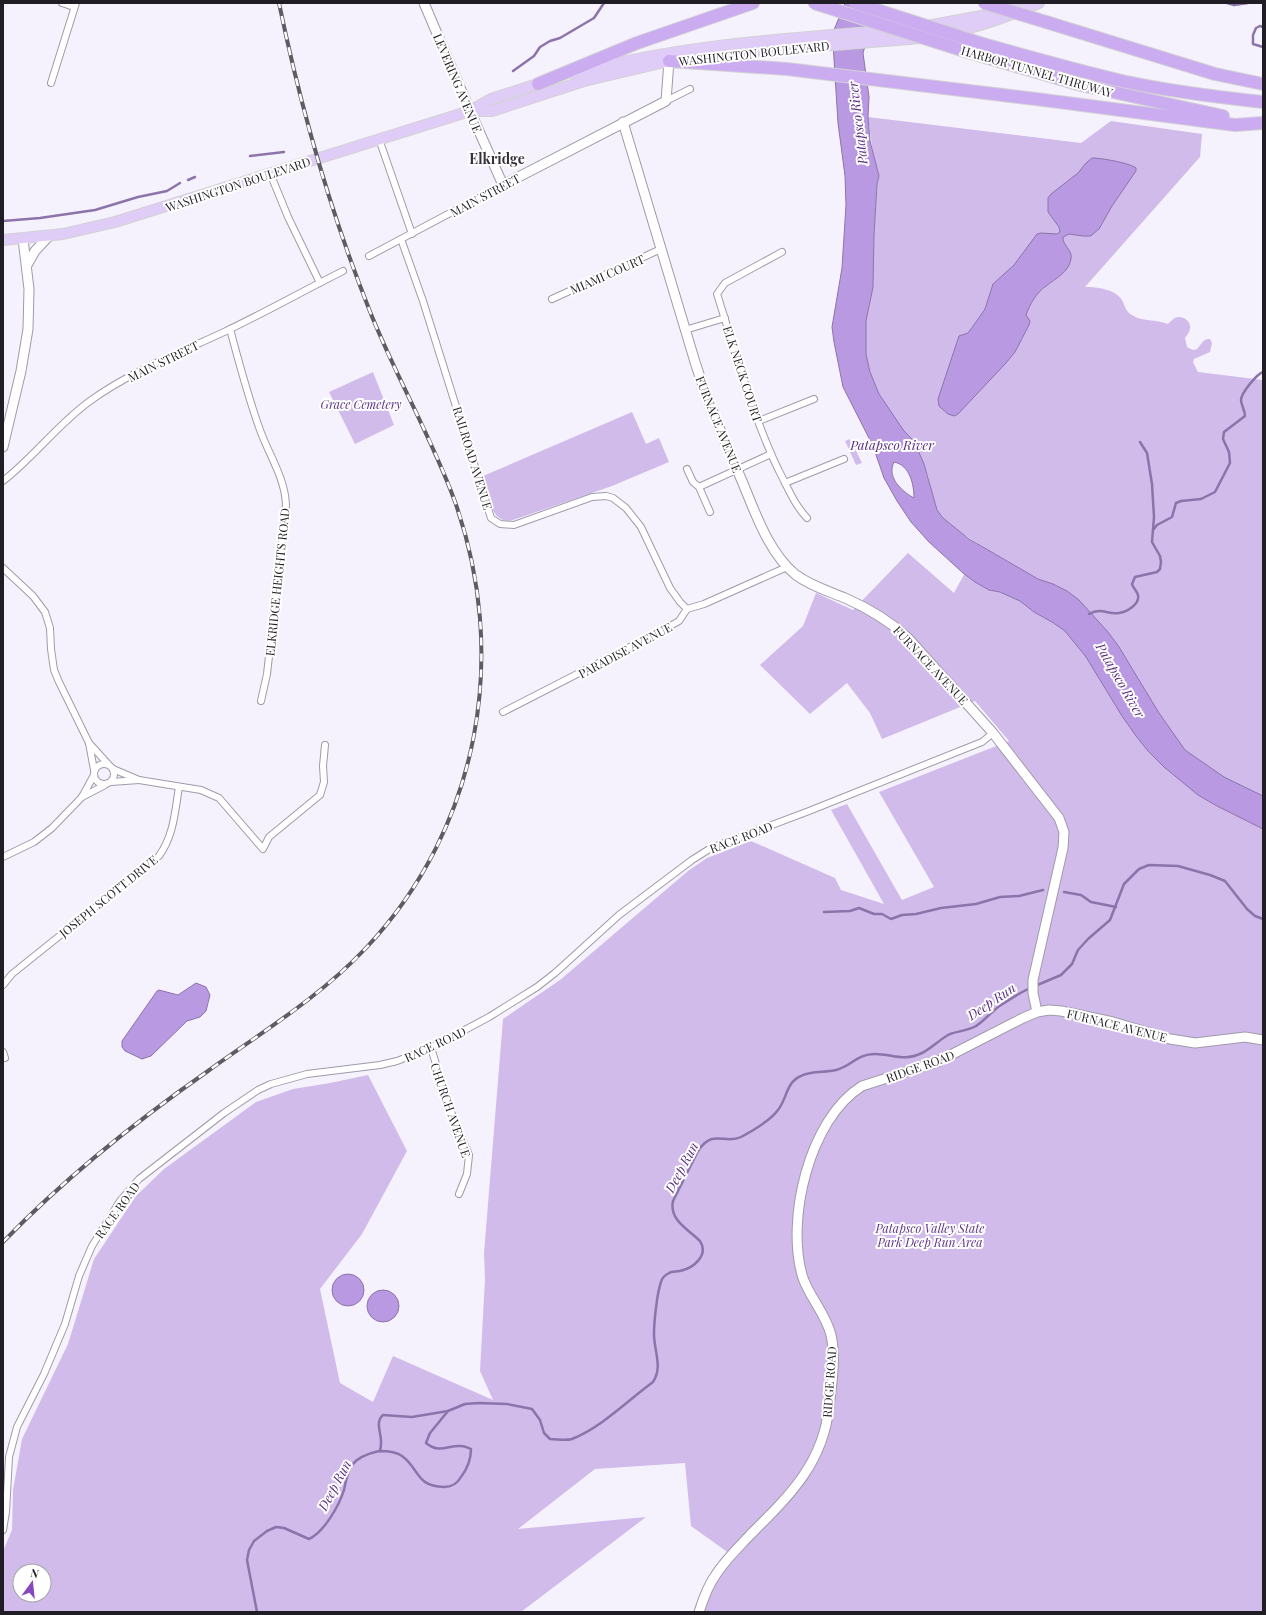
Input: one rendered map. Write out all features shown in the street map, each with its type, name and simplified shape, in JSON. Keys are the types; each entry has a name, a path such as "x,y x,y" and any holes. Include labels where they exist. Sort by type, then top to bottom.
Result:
{"highway":[{"path":"538,84 637,43 753,3"},
{"name":"HARBOR TUNNEL THRUWAY","path":"814,3 1038,74 1190,110 1263,123"},
{"name":"HARBOR TUNNEL THRUWAY","path":"855,3 983,44 1059,66 1122,81 1186,93 1263,102"},
{"path":"984,3 1214,74 1263,84"},
{"path":"669,61 756,66 818,73 1235,125 1263,123"}],"main road":[{"name":"WASHINGTON BOULEVARD","path":"918,33 953,22 981,16 1015,3"},
{"name":"WASHINGTON BOULEVARD","path":"3,240 49,236 115,222 470,111 491,99 599,67 669,52 819,42 918,33 983,25 1039,3"},
{"name":"WASHINGTON BOULEVARD","path":"470,111 492,111 584,81 669,61 819,42"}],"street":[{"path":"51,83 75,5 62,3"},
{"name":"LEVERING AVENUE","path":"424,3 503,186"},
{"path":"666,101 669,61"},
{"name":"MAIN STREET","path":"369,256 623,122 690,89"},
{"name":"FURNACE AVENUE","path":"623,122 685,330 710,406 768,538 787,567 810,584 860,605 882,617 897,628 916,646 993,733 1059,818 1064,832 1063,848 1033,980 1033,993 1037,1012 1049,1010 1069,1012 1113,1022 1170,1039 1189,1042 1205,1042 1245,1037 1263,1040"},
{"path":"379,139 412,234"},
{"path":"270,174 288,217 320,283"},
{"path":"27,266 35,250 49,236"},
{"path":"3,447 26,346 29,306 27,266 23,239"},
{"name":"RAILROAD AVENUE","path":"401,239 421,294 491,518 500,524 514,525 592,497 606,496 613,498 626,508 641,527 670,588 687,609"},
{"name":"MIAMI COURT","path":"552,298 661,249"},
{"name":"ELK NECK COURT","path":"782,252 726,283 717,294 771,454 797,507 807,518"},
{"name":"MAIN STREET","path":"3,481 57,429 103,392 138,372 230,329 342,271"},
{"path":"685,330 725,318"},
{"name":"ELKRIDGE HEIGHTS ROAD","path":"230,329 260,431 286,494 286,512 267,674 261,701"},
{"path":"759,422 814,399"},
{"path":"699,487 771,454"},
{"path":"785,483 844,459"},
{"path":"687,469 693,482 699,487 710,512"},
{"path":"687,609 704,604 787,567"},
{"path":"3,568 33,596 45,612 50,628 54,670 59,682 90,743 111,767 115,775 109,783 82,797"},
{"name":"PARADISE AVENUE","path":"503,712 663,630 679,621 687,609"},
{"name":"RACE ROAD","path":"3,1530 6,1512 9,1457 16,1427 44,1374 65,1324 84,1261 129,1189 149,1170 248,1096 271,1084 307,1074 397,1062 431,1048 489,1017 537,987 564,966 619,915 703,852 982,742 993,733"},
{"path":"90,743 94,772 98,783 139,780"},
{"path":"3,857 34,842 68,814 82,797 99,765 111,767 139,780 201,790 219,798 263,849 269,837 320,795 324,782 323,766 325,745"},
{"name":"JOSEPH SCOTT DRIVE","path":"3,985 12,974 159,856 165,848 172,830 179,787"},
{"name":"RIDGE ROAD","path":"699,1612 709,1586 719,1570 731,1554 783,1502 801,1480 816,1455 825,1433 829,1407 833,1346 830,1329 804,1279 800,1261 798,1232 800,1204 805,1176 827,1122 843,1101 862,1086 937,1062 1037,1012"},
{"name":"CHURCH AVENUE","path":"431,1048 451,1112 469,1155 467,1174 459,1194"}],"green space":[{"name":"Patapsco Valley State Park Deep Run Area","path":"868,117 1081,143 1111,121 1202,134 1200,157 1085,287 1100,288 1115,293 1122,300 1128,312 1140,319 1159,321 1168,324 1177,317 1187,320 1190,324 1190,328 1189,333 1185,338 1187,347 1193,350 1197,349 1204,341 1208,339 1210,339 1212,343 1210,352 1194,359 1193,362 1198,372 1263,380 1263,1612 700,1612 710,1587 733,1556 691,1526 685,1463 595,1469 518,1529 646,1517 521,1612 3,1612 3,1551 12,1530 13,1490 22,1439 68,1344 94,1259 136,1196 164,1169 256,1102 293,1089 368,1075 407,1151 362,1234 320,1289 340,1383 373,1402 393,1356 493,1400 480,1371 485,1279 484,1253 503,1019 560,980 688,871 707,858 751,841 835,878 841,890 884,904 831,810 847,804 902,900 934,887 879,792 1009,741 975,701 882,739 870,713 847,683 810,714 760,665 803,626 816,593 853,610 908,553 954,593 980,545 957,530 943,518 937,510 928,476 914,441 904,431 889,411 879,394 870,372 866,354 866,321 873,287 874,235 877,184 879,176 873,154"},
{"name":"Grace Cemetery","path":"373,372 394,425 355,444 329,392"},
{"path":"632,412 646,444 659,438 669,462 612,486 513,520 499,518 494,513 488,498 483,476"},
{"path":"850,439 862,463 856,465 845,441"}],"water":[{"name":"Patapsco River","path":"845,3 878,3 863,53 869,97 868,117 870,141 879,176 877,184 874,235 873,287 866,321 866,354 870,372 879,394 904,431 914,441 924,464 937,510 943,518 969,539 1038,579 1067,591 1079,600 1108,632 1119,647 1159,713 1185,750 1224,777 1263,796 1263,829 1198,795 1164,767 1136,736 1086,657 1065,631 1034,612 1020,601 1000,592 989,590 963,573 929,542 911,522 884,478 873,446 843,387 832,327 842,268 846,205 845,176 838,123 833,43 834,30","holes":["894,462 904,467 910,476 914,498 905,492 894,479 892,474"]},
{"path":"1092,158 1128,164 1136,168 1136,171 1112,206 1099,229 1091,236 1069,234 1063,237 1064,243 1071,256 1070,264 1065,271 1039,292 1029,307 1026,315 1030,321 1029,325 1015,352 958,414 954,416 948,414 939,406 938,399 959,336 968,333 985,309 993,284 1014,265 1037,234 1057,234 1060,232 1059,227 1048,212 1048,198 1078,173"},
{"path":"196,983 206,987 210,995 206,1011 200,1017 187,1021 151,1056 142,1059 125,1051 122,1047 122,1041 157,991 159,990 178,995"},
{"path":"348,1274 359,1279 364,1290 359,1301 348,1306 337,1301 332,1290 337,1279"},
{"path":"383,1290 394,1295 399,1306 394,1317 383,1322 372,1317 367,1306 372,1295"}],"waterway":[{"path":"513,71 534,56 540,47 550,41 560,38 594,18 604,3"},
{"path":"1227,3 1234,5 1248,3"},
{"path":"1263,27 1260,26 1256,28 1253,35 1253,44 1263,47"},
{"path":"250,156 284,152"},
{"path":"188,180 195,177"},
{"path":"3,221 40,218 95,210 138,197 167,191 180,183"},
{"path":"1153,530 1157,525 1172,517 1176,503 1201,499 1215,492 1230,463 1229,452 1223,439 1224,432 1245,416 1241,402 1242,397 1250,384 1260,373 1263,372"},
{"path":"1089,614 1098,611 1115,613 1126,611 1135,604 1138,598 1132,584 1135,577 1157,572 1160,569 1160,556 1152,542 1154,517 1152,484 1147,453 1140,442"},
{"name":"Deep Run","path":"1035,986 1061,975 1072,964 1078,950 1110,920 1124,884 1139,869 1149,865 1178,866 1225,881 1247,909 1255,916 1263,919"},
{"path":"824,912 850,911 859,908 874,914 882,914 891,919 902,915 976,904 1000,897 1019,896 1043,890"},
{"path":"1064,892 1081,895 1091,902 1116,907"},
{"name":"Deep Run","path":"257,1612 247,1560 249,1550 254,1541 267,1531 276,1527 284,1528 309,1539 315,1536 335,1511 342,1496 350,1468 361,1458 379,1451 397,1454 408,1461 419,1476 428,1484 444,1487 454,1485 458,1482 465,1471 469,1461 471,1449 461,1446 439,1449 426,1443 430,1433 448,1411 465,1404 478,1403 507,1404 532,1409 540,1420 544,1433 550,1439 570,1440 594,1428 653,1382 658,1365 654,1334 657,1300 661,1281 670,1272 680,1271 695,1264 699,1260 703,1251 700,1241 680,1224 674,1214 673,1208 673,1201 703,1144 709,1140 719,1138 735,1139 761,1125 771,1118 781,1106 792,1082 805,1074 836,1070 863,1056 875,1054 898,1057 915,1056 926,1051 950,1034 976,1026 1001,1005 1030,988"},
{"path":"380,1451 381,1441 379,1421 383,1415 412,1417 448,1411"}],"railway":[{"path":"3,1242 51,1195 101,1152 181,1090 310,998 348,966 366,948 405,900 436,849 459,794 474,736 481,677 480,618 471,558 454,499 434,451 389,357 369,309 341,233 317,158 279,3"}],"district":[{"name":"Elkridge","path":"497,158"}]}
